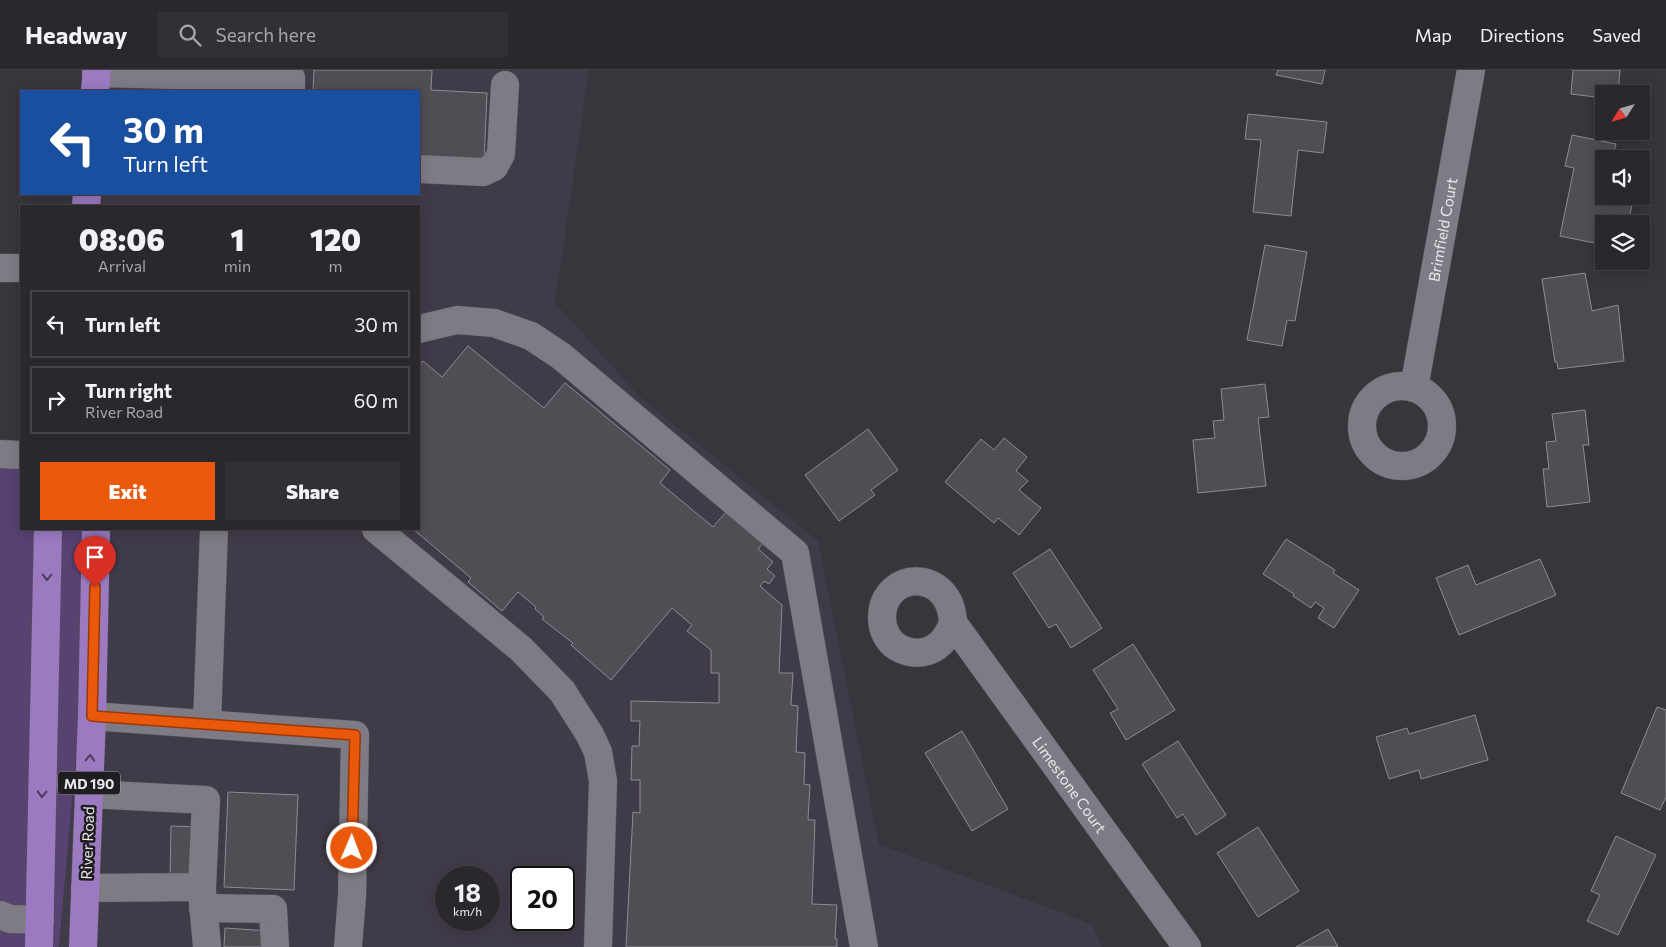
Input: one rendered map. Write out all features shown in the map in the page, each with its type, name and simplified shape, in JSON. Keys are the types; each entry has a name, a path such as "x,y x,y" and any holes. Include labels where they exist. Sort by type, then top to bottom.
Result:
{"main road":[{"name":"MD 190","path":"39,947 48,530"},
{"name":"River Road","path":"83,947 92,716 96,530"}],"street":[{"name":"Brimfield Court","path":"1414,388 1471,70"},
{"path":"96,78 291,78 292,90"},
{"path":"420,169 483,172 494,167 500,154 505,85"},
{"path":"420,329 458,320 494,323 531,336 561,356 795,553 866,947"},
{"path":"0,454 20,455"},
{"path":"207,724 214,530"},
{"path":"377,530 521,649 562,691 590,735 598,752 603,781 598,947"},
{"name":"Limestone Court","path":"953,623 1187,947"},
{"path":"92,716 355,735 352,896 348,947"},
{"path":"88,794 206,800 203,897 207,947"},
{"path":"85,888 203,897 273,909 275,947"},
{"path":"0,915 10,919 40,920"}],"shaded area":[{"path":"97,70 589,70 555,303 640,397 818,541 879,844 1092,924 1102,947 59,947 96,530 420,530 420,205 86,205 87,195 420,195 420,90 95,90"},
{"path":"0,454 20,455 20,530 96,530 59,947 0,947"}],"building":[{"path":"314,70 432,70 431,90 487,93 484,163 420,160 420,90 313,90"},
{"path":"1278,70 1325,70 1322,84 1276,75"},
{"path":"1573,70 1620,70 1619,85 1595,85 1595,97 1571,94"},
{"path":"1248,114 1327,122 1323,153 1298,150 1291,216 1253,212 1261,140 1245,139"},
{"path":"1572,135 1616,144 1614,150 1595,150 1595,205 1632,205 1630,215 1595,215 1595,243 1560,236 1574,168 1565,166"},
{"path":"1265,245 1307,252 1295,321 1287,320 1282,346 1247,340"},
{"path":"1585,273 1592,311 1618,305 1624,361 1558,369 1557,362 1555,362 1542,279"},
{"path":"468,346 544,408 565,383 670,470 660,483 713,527 726,512 763,543 758,549 773,562 767,569 775,576 769,584 764,581 760,586 782,605 779,673 793,673 791,705 798,706 796,752 805,753 804,784 810,785 808,820 815,820 812,904 837,905 835,939 837,939 837,947 626,947 633,812 640,813 640,780 631,780 632,746 639,746 640,721 631,721 631,701 719,703 719,673 711,673 711,650 687,631 692,625 672,608 611,680 571,645 573,643 542,619 544,617 535,609 536,607 518,592 502,611 468,582 471,578 414,530 420,530 420,365 423,361 442,377"},
{"path":"1265,384 1269,417 1258,418 1266,486 1198,493 1193,440 1215,438 1213,421 1224,420 1221,389"},
{"path":"1585,410 1589,445 1583,445 1590,502 1547,507 1543,469 1549,469 1546,442 1556,441 1552,414"},
{"path":"868,429 898,470 871,490 875,495 839,521 805,475"},
{"path":"1004,438 1027,457 1016,471 1028,481 1019,490 1041,508 1019,535 998,518 994,523 945,482 981,439 994,450"},
{"path":"1286,539 1335,570 1333,573 1359,590 1334,628 1318,618 1324,608 1315,602 1311,608 1293,596 1294,594 1263,574"},
{"path":"1050,549 1102,628 1071,648 1056,624 1049,628 1013,573"},
{"path":"1540,559 1556,595 1459,635 1436,578 1468,565 1476,585"},
{"path":"1133,644 1175,710 1126,740 1110,713 1118,709 1093,670"},
{"path":"1657,707 1666,710 1666,797 1660,810 1621,793"},
{"path":"1475,715 1488,760 1421,779 1419,770 1389,779 1376,737 1407,728 1409,734"},
{"path":"962,731 1008,809 972,831 925,753"},
{"path":"1178,741 1226,815 1196,835 1183,814 1177,818 1142,764"},
{"path":"228,792 298,795 294,890 224,887"},
{"path":"171,826 199,827 198,877 170,876"},
{"path":"1258,827 1299,891 1258,917 1217,853"},
{"path":"1616,836 1656,855 1618,935 1587,921 1600,895 1591,891"},
{"path":"225,928 269,931 267,947 224,947"},
{"path":"1328,929 1338,947 1296,947"}],"route":[{"path":"95,587 92,716 355,735 352,848"}]}
